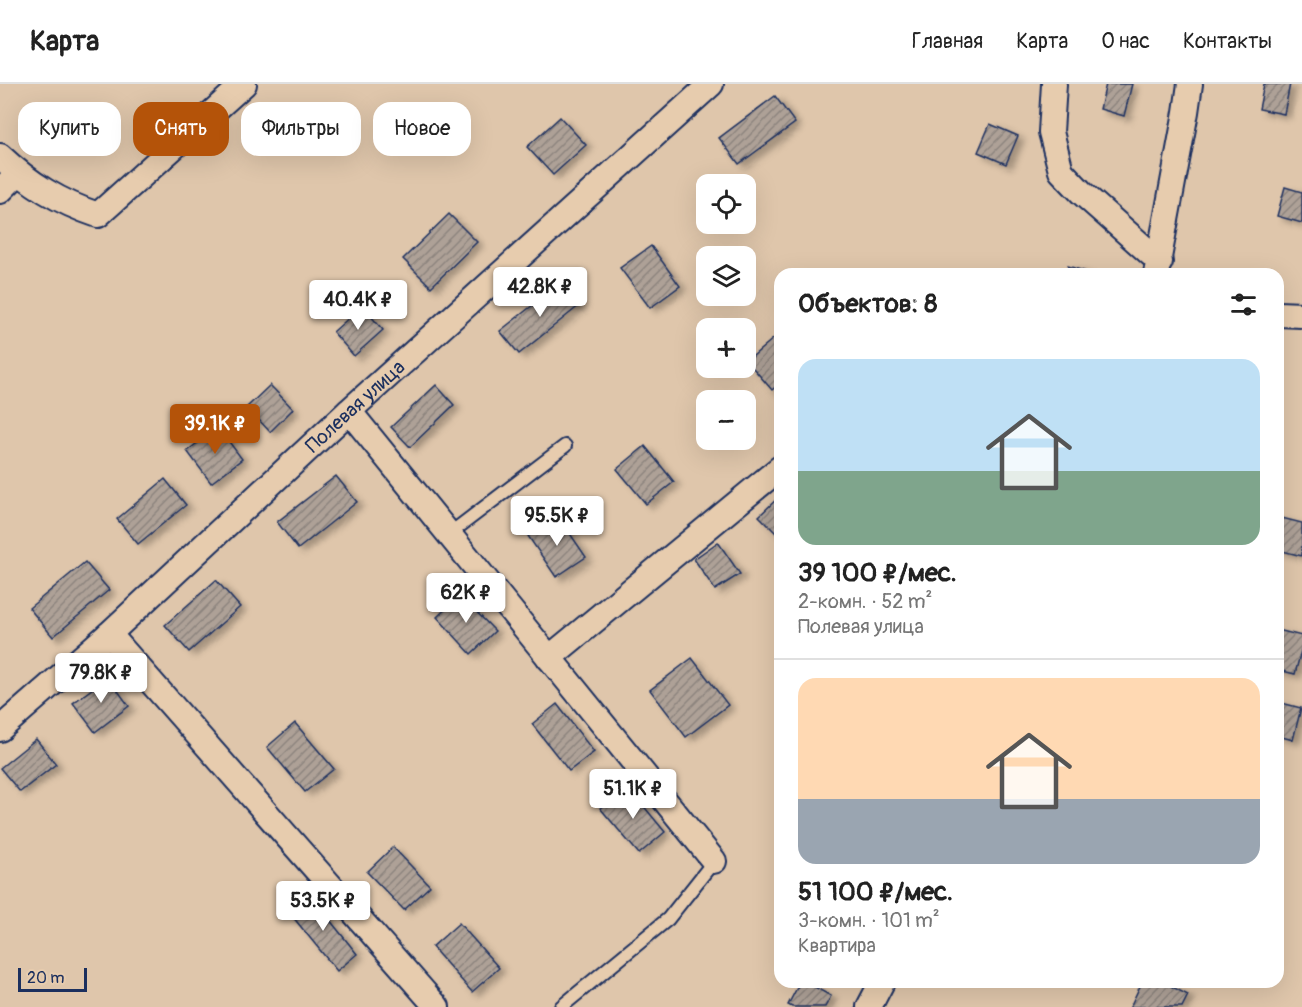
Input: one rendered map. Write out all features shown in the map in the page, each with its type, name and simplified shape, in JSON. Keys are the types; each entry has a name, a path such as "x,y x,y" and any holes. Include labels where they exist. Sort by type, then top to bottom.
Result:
{"street":[{"path":"0,156 18,173 48,194 70,206 98,215 244,84"},
{"name":"Полевая улица","path":"0,729 109,634 349,411 711,84"},
{"path":"1054,84 1051,132 1061,171 1158,268"},
{"path":"1158,268 1190,84"},
{"path":"0,191 18,173"},
{"path":"1284,314 1302,315"},
{"path":"349,411 714,861"},
{"path":"549,658 774,473"},
{"path":"109,634 437,1007"},
{"path":"869,1007 879,988"}],"lane":[{"path":"448,535 565,446"},
{"path":"561,1007 668,919 714,861"}],"building":[{"path":"1106,84 1132,84 1124,116 1100,109"},
{"path":"1264,84 1290,84 1284,114 1259,109"},
{"path":"775,96 795,123 739,164 719,138"},
{"path":"560,117 586,145 553,175 527,147"},
{"path":"990,124 1018,136 1006,164 978,152"},
{"path":"1285,187 1302,192 1302,223 1277,216"},
{"path":"449,214 477,242 431,287 403,259"},
{"path":"651,246 680,286 650,308 620,268"},
{"path":"562,282 580,305 519,354 500,331"},
{"path":"362,306 383,330 354,356 333,332"},
{"path":"774,338 774,388 772,390 756,371 756,353"},
{"path":"270,385 293,409 270,432 247,407"},
{"path":"436,385 454,405 410,447 391,427"},
{"path":"218,427 242,459 211,483 187,451"},
{"path":"645,446 674,482 646,504 617,469"},
{"path":"336,476 357,502 298,549 277,522"},
{"path":"165,479 186,505 138,544 117,519"},
{"path":"774,502 774,531 759,516"},
{"path":"558,516 586,557 556,577 528,536"},
{"path":"1284,518 1302,523 1302,556 1284,552"},
{"path":"718,542 740,574 715,590 694,559"},
{"path":"85,562 109,590 53,637 29,608"},
{"path":"216,580 240,607 189,652 165,625"},
{"path":"460,595 495,631 471,654 437,617"},
{"path":"1284,632 1302,636 1302,647 1295,674 1284,671"},
{"path":"692,658 728,705 686,737 650,690"},
{"path":"108,677 129,706 95,732 73,703"},
{"path":"557,704 594,752 569,771 532,724"},
{"path":"1284,704 1301,708 1293,740 1284,738"},
{"path":"295,723 334,769 305,792 267,747"},
{"path":"36,739 56,764 20,792 0,768"},
{"path":"627,786 665,832 639,854 600,808"},
{"path":"393,847 430,886 404,910 367,872"},
{"path":"309,894 357,954 337,971 288,911"},
{"path":"459,923 499,968 472,992 432,947"},
{"path":"797,988 817,988 831,996 825,1007 788,1005"},
{"path":"1139,988 1175,988 1188,995 1182,1007 1130,1007"}]}
